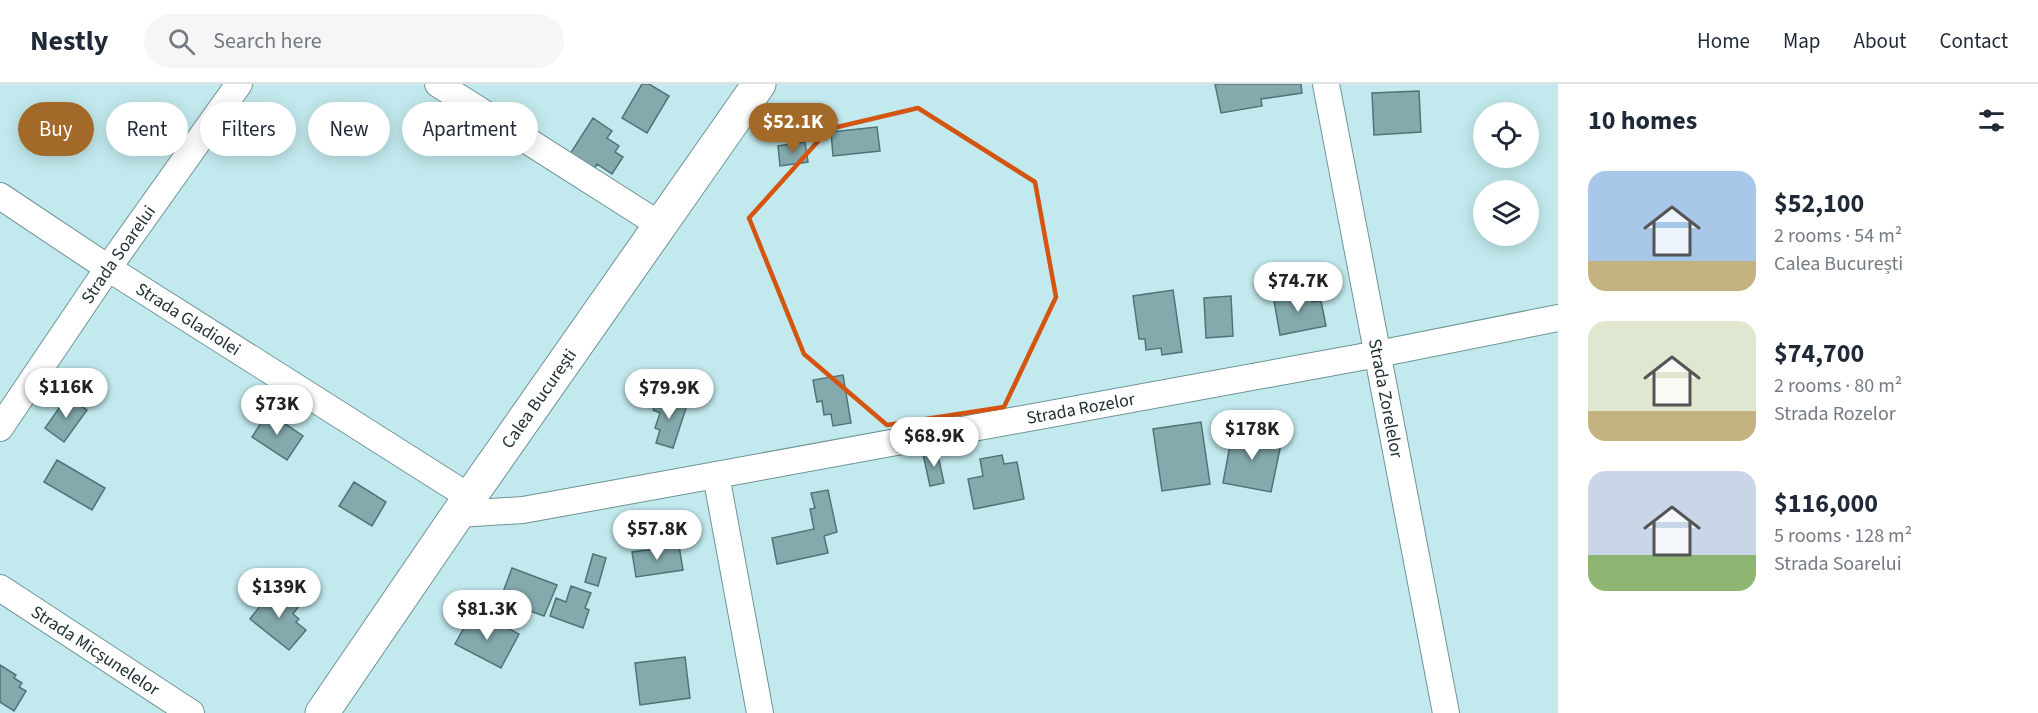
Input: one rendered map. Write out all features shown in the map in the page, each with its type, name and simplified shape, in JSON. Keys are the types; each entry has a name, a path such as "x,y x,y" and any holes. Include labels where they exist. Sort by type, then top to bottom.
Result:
{"main road":[{"name":"Calea București","path":"322,713 759,84"}],"street":[{"name":"Strada Soarelui","path":"0,428 108,268 239,84"},
{"path":"438,84 660,225"},
{"name":"Strada Zorelelor","path":"1326,84 1446,713"},
{"name":"Strada Gladiolei","path":"0,196 464,506"},
{"name":"Strada Rozelor","path":"464,506 523,510 1378,354 1558,318"},
{"path":"716,476 760,713"},
{"name":"Strada Micșunelelor","path":"0,588 191,713"}],"highlighted area":[{"path":"918,108 1035,182 1056,297 1004,407 887,425 804,354 749,218 829,129"}],"building":[{"path":"642,84 649,84 669,96 647,133 622,118"},
{"path":"1215,84 1301,84 1302,93 1261,99 1262,106 1221,113"},
{"path":"1419,91 1421,132 1374,135 1372,93"},
{"path":"593,118 612,131 607,138 619,146 615,152 623,157 612,174 597,164 594,169 570,154"},
{"path":"877,127 880,151 833,156 831,132"},
{"path":"805,142 808,162 780,166 778,146"},
{"path":"1173,290 1182,352 1162,355 1161,348 1146,350 1145,339 1139,339 1133,296"},
{"path":"1296,290 1297,296 1310,294 1312,302 1321,301 1326,326 1280,335 1273,295"},
{"path":"1231,296 1233,336 1206,338 1204,298"},
{"path":"843,375 851,423 833,426 831,414 824,415 822,401 817,402 813,380"},
{"path":"658,396 687,405 673,448 656,443 660,430 655,428 660,413 653,410"},
{"path":"67,397 87,410 64,442 45,428"},
{"path":"268,412 303,436 287,460 252,437"},
{"path":"1201,422 1210,484 1162,491 1153,429"},
{"path":"1233,429 1282,439 1271,492 1223,483"},
{"path":"937,451 944,483 930,486 923,454"},
{"path":"1002,455 1004,464 1017,462 1024,499 974,509 968,479 983,476 980,459"},
{"path":"57,460 105,488 92,510 44,482"},
{"path":"354,482 386,502 372,526 339,506"},
{"path":"828,490 837,532 824,536 828,553 777,564 772,538 814,529 810,509 815,508 811,493"},
{"path":"679,546 683,570 636,577 632,552"},
{"path":"593,554 606,558 598,586 585,582"},
{"path":"512,568 557,585 544,616 500,600"},
{"path":"571,586 591,593 585,608 589,610 583,628 550,616 556,598 566,602"},
{"path":"275,587 299,606 293,614 299,619 296,622 306,630 289,650 250,619"},
{"path":"471,615 493,626 495,622 519,634 501,668 455,644"},
{"path":"685,657 690,698 640,705 635,663"},
{"path":"0,665 16,675 14,678 22,683 19,687 26,691 14,711 0,702"}]}
